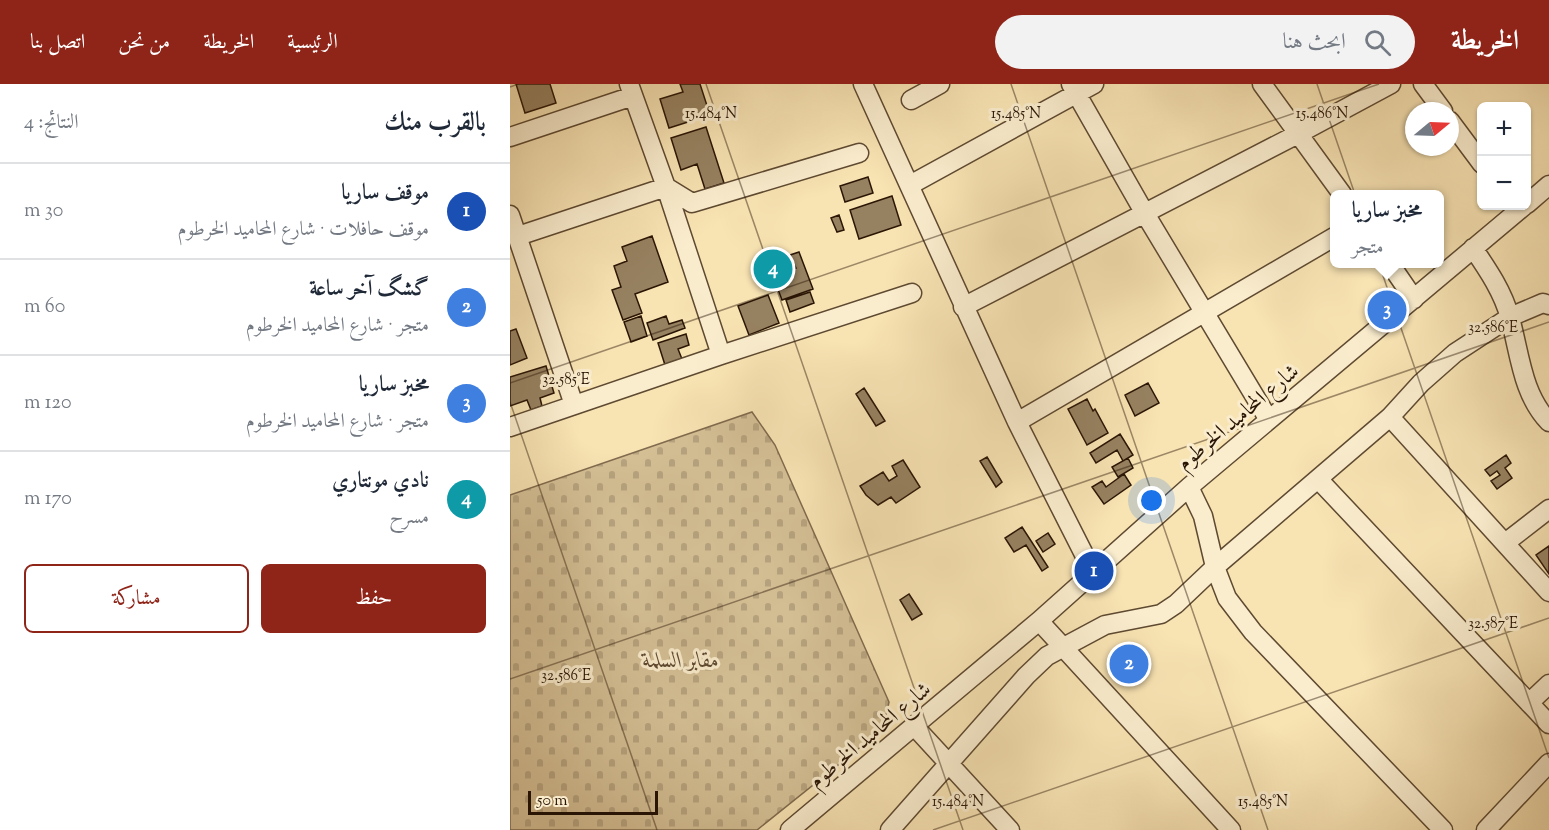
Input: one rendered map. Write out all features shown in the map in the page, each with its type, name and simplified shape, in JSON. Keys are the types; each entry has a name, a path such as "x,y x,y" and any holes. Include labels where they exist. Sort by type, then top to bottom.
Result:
{"street":[{"path":"863,84 1017,422 1093,572"},
{"path":"910,100 940,84"},
{"path":"910,185 1073,89 1094,84"},
{"path":"1262,84 1338,190"},
{"path":"963,307 1391,84"},
{"path":"1423,84 1436,102"},
{"path":"1073,89 1269,420"},
{"path":"510,137 631,90 666,187 721,355"},
{"path":"1459,133 1477,157"},
{"path":"518,236 666,187 692,203 859,153"},
{"name":"شارع المحاميد الخرطوم","path":"1531,199 1549,185"},
{"name":"شارع المحاميد الخرطوم","path":"790,830 915,727 1039,621 1189,487 1517,210"},
{"path":"510,215 574,405"},
{"path":"1017,422 1330,240"},
{"path":"1473,248 1490,272 1510,317 1524,377 1534,401 1549,422"},
{"path":"1393,268 1413,299"},
{"path":"510,427 912,293"},
{"path":"890,830 1026,676 1047,656 1105,625 1161,614 1176,604 1215,567 1390,417 1421,383 1455,353 1510,317 1543,303 1549,305"},
{"path":"1390,417 1549,592"},
{"path":"1318,479 1549,724"},
{"path":"1189,487 1203,516 1215,567 1227,598 1253,632 1443,830"},
{"path":"1504,543 1549,509"},
{"path":"1039,621 1231,830"},
{"path":"1529,703 1549,684"},
{"path":"915,727 1010,830"},
{"path":"1485,830 1549,763"}],"green space":[{"name":"مقابر السلمة","path":"752,412 775,445 889,702 883,729 757,830 510,830 510,495"}],"building":[{"path":"516,84 550,84 556,103 525,113"},
{"path":"680,84 700,84 710,115 669,128 660,99 683,92"},
{"path":"706,127 724,183 705,189 697,164 681,170 671,138"},
{"path":"868,177 873,193 845,202 840,186"},
{"path":"892,196 901,225 859,239 850,210"},
{"path":"839,215 844,230 837,232 831,218"},
{"path":"652,236 668,282 635,294 642,313 623,320 612,290 621,287 614,266 627,261 622,247"},
{"path":"799,252 813,289 782,300 773,276 796,268 790,255"},
{"path":"810,292 814,303 790,312 786,300"},
{"path":"768,295 779,323 749,335 738,306"},
{"path":"641,316 647,336 631,342 624,322"},
{"path":"666,316 669,324 682,320 685,328 653,340 647,323"},
{"path":"516,329 527,358 510,365 510,331"},
{"path":"686,334 689,345 678,349 682,359 665,365 658,343"},
{"path":"546,366 554,393 540,398 542,406 531,410 527,400 510,406 510,377"},
{"path":"1148,383 1159,403 1135,416 1125,395"},
{"path":"864,388 885,421 876,426 856,394"},
{"path":"1087,399 1108,433 1087,445 1068,409"},
{"path":"1120,434 1133,455 1123,461 1117,450 1096,463 1090,453"},
{"path":"1506,455 1511,463 1505,468 1512,478 1497,489 1491,481 1500,475 1497,471 1490,476 1485,470"},
{"path":"987,457 1002,482 996,487 980,461"},
{"path":"1128,458 1133,468 1118,477 1112,467"},
{"path":"903,460 920,487 896,503 891,497 878,505 866,495 860,486 883,472 889,481 897,476 892,466"},
{"path":"1124,474 1131,485 1104,504 1092,487 1102,481 1106,487"},
{"path":"1022,527 1048,567 1042,571 1026,545 1014,552 1005,538"},
{"path":"1048,533 1055,544 1043,552 1036,541"},
{"path":"1549,546 1549,574 1536,555"},
{"path":"909,594 922,614 912,620 900,600"}],"place":[{"name":"نادي مونتاري","path":"773,269"},
{"name":"مخبز ساريا","path":"1387,310"},
{"name":"موقف ساريا","path":"1094,571"},
{"name":"گشگ آخر ساعة","path":"1129,664"}]}
